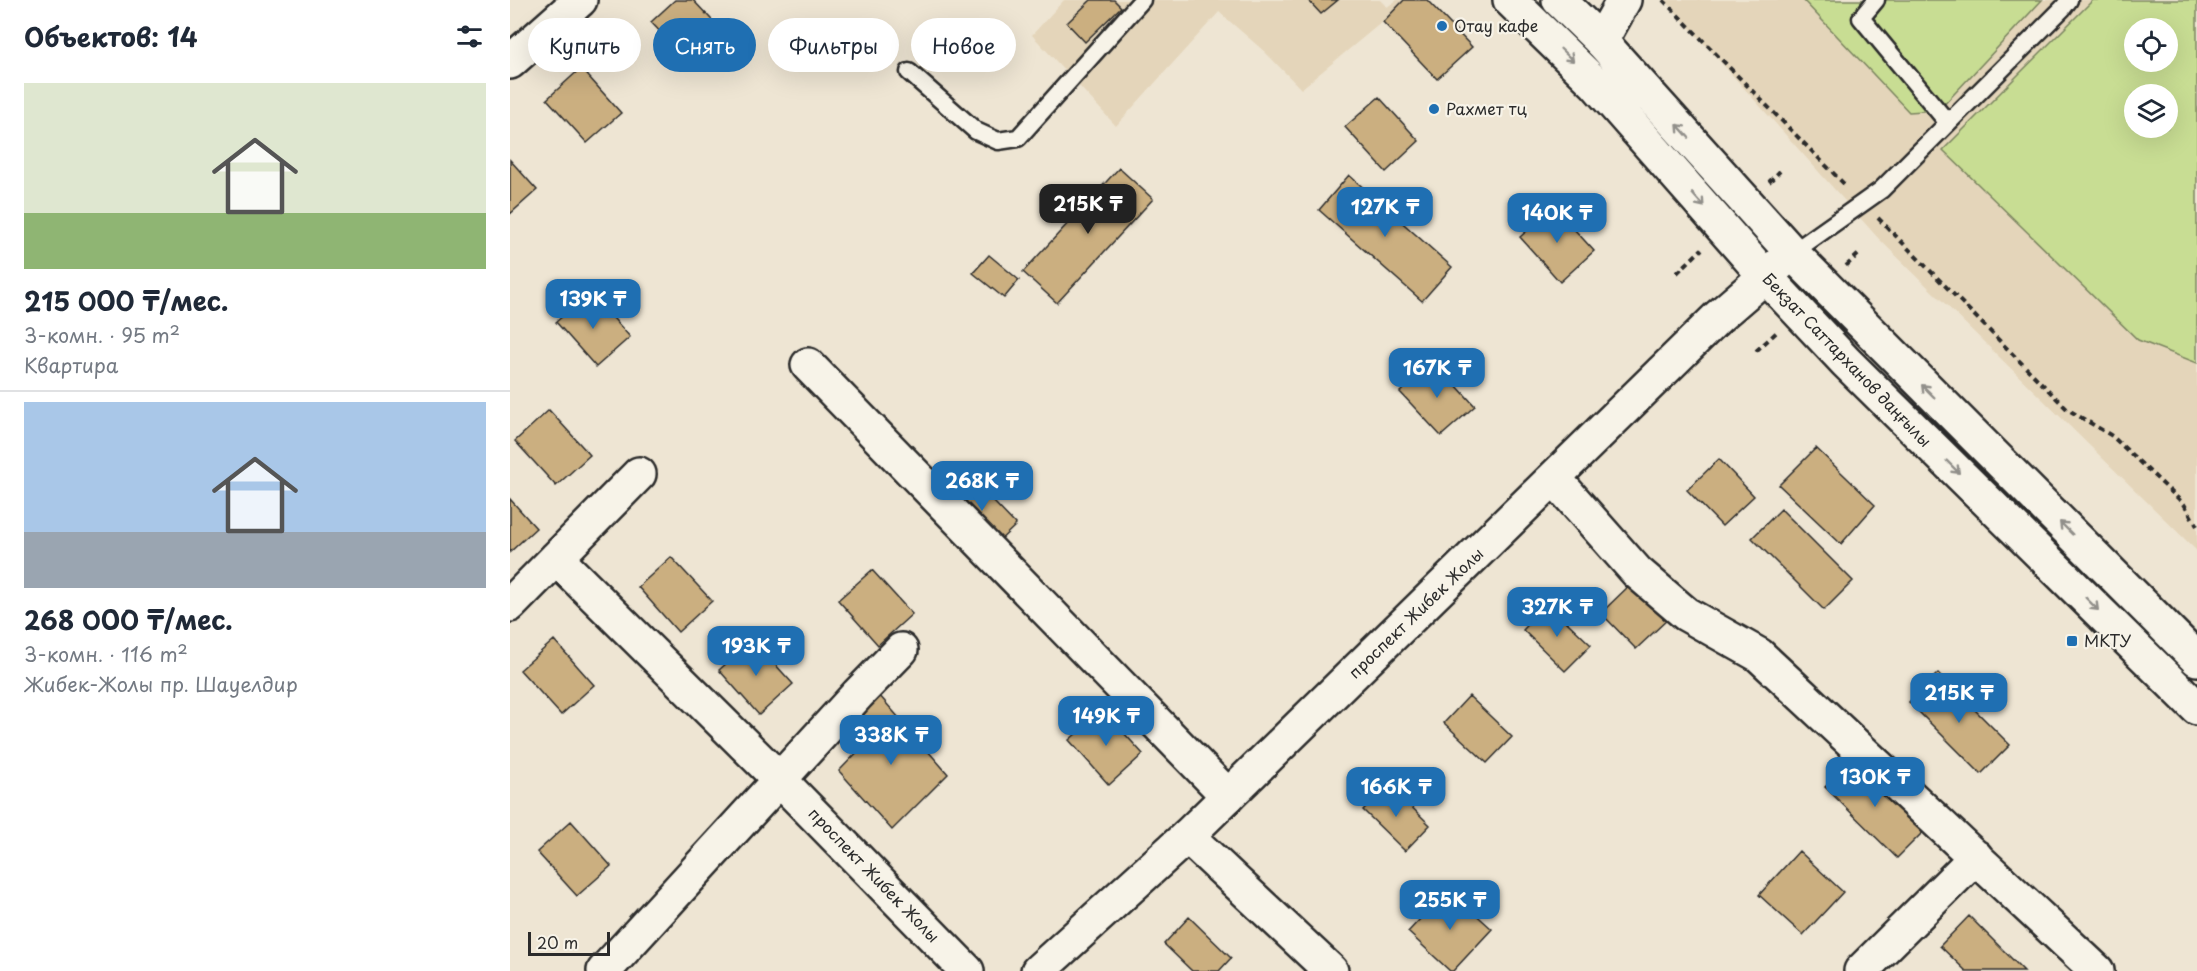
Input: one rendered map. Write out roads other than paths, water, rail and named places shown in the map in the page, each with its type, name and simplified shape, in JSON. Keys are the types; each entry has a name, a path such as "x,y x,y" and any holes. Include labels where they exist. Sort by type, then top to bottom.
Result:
{"street":[{"path":"510,62 580,0"},
{"name":"Бекзат Саттарханов даңғылы","path":"1510,0 1596,84 1765,276 1855,370 2197,708"},
{"path":"1559,0 1601,41 1792,252 2197,659"},
{"path":"1601,41 1624,0"},
{"name":"проспект Жибек Жолы","path":"1038,971 1187,836 1718,317 1792,252"},
{"path":"808,365 1228,796"},
{"path":"510,605 639,474"},
{"path":"1554,478 1637,572 1686,614 1759,655 2097,971"},
{"name":"проспект Жибек Жолы","path":"556,558 780,780 967,971"},
{"path":"604,971 858,694 902,650"},
{"path":"1187,836 1331,971"},
{"path":"1868,969 1976,857"}],"lane":[{"path":"909,72 976,131 998,141 1018,138 1142,0"},
{"path":"1876,0 1861,18 1948,123"},
{"path":"1792,252 1881,190 2063,9 2069,0"}],"place":[{"name":"Отау кафе","path":"1442,26"},
{"name":"Рахмет тц","path":"1434,109"},
{"name":"МКТУ","path":"2072,641"}]}
